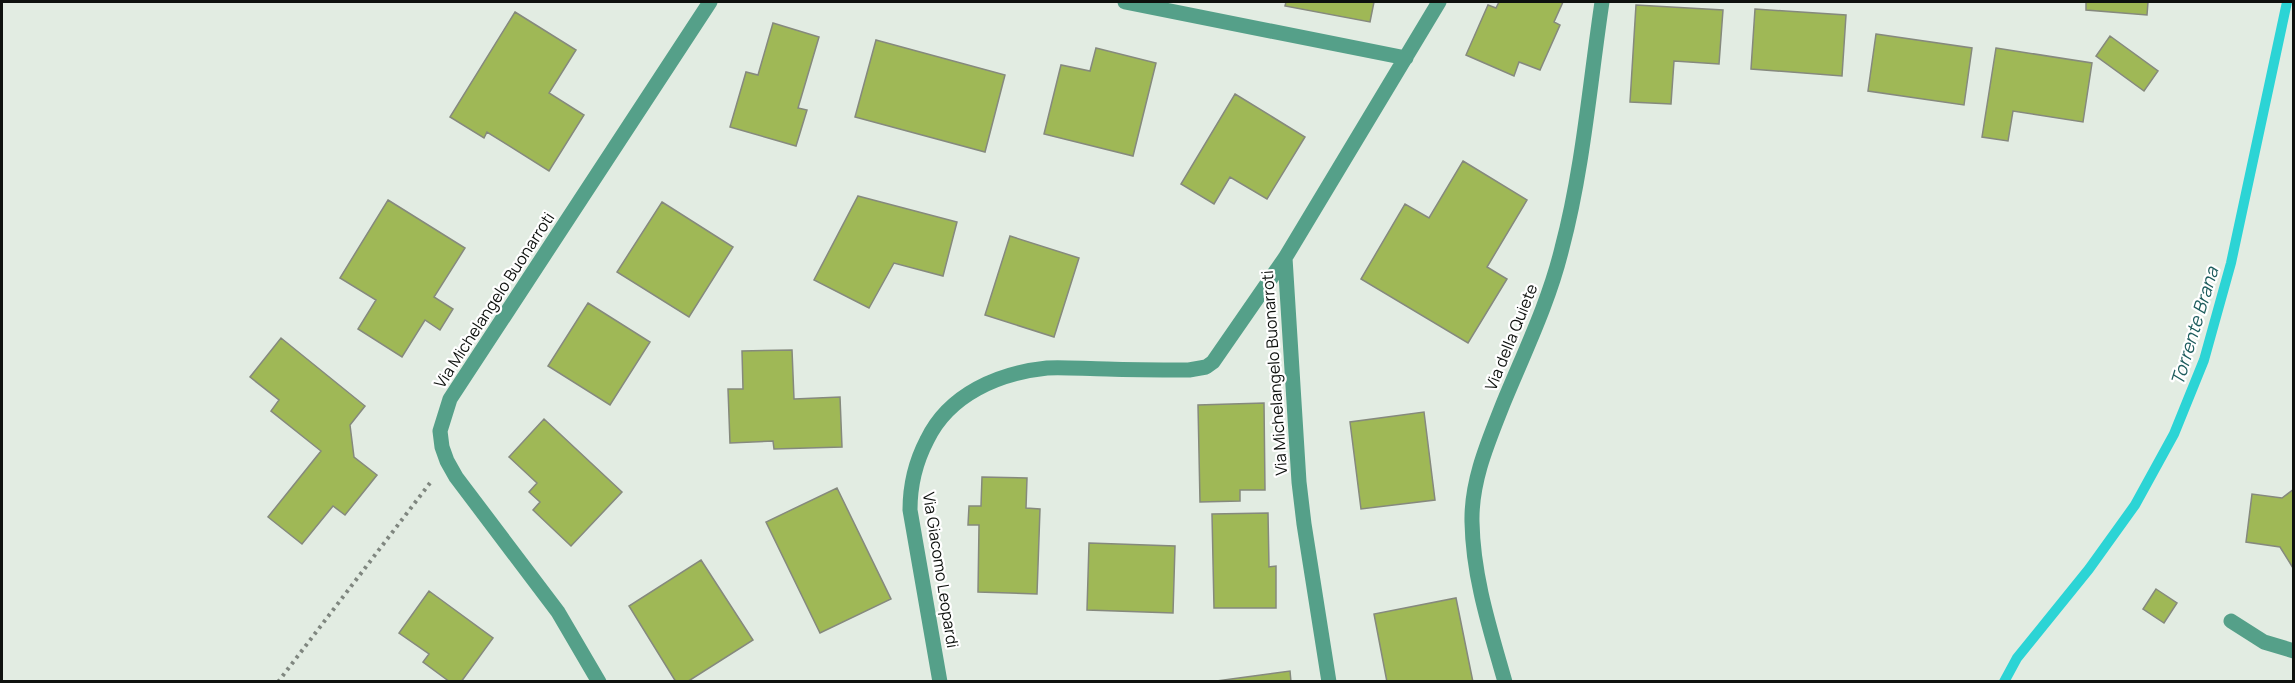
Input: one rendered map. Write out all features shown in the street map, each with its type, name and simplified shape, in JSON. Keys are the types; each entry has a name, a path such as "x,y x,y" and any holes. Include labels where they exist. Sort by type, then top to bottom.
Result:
{"street":[{"name":"Via Michelangelo Buonarroti","path":"599,681 558,612 456,477 442,447 440,431 450,399 710,2"},
{"path":"1125,2 1406,58"},
{"name":"Via Michelangelo Buonarroti","path":"1329,681 1299,482 1285,258 1439,2"},
{"name":"Via della Quiete","path":"1504,681 1482,600 1474,554 1472,521 1474,494 1485,448 1544,305 1562,248 1580,154 1602,2"},
{"name":"Via Giacomo Leopardi","path":"940,681 910,510 910,488 917,460 932,429 951,407 968,394 992,381 1024,372 1049,368 1189,370 1206,367 1220,356 1285,258"},
{"path":"2231,621 2264,642 2294,651"}],"path":[{"path":"278,681 447,461"}],"building":[{"path":"1286,2 1374,2 1370,22 1285,6"},
{"path":"1499,2 1563,2 1554,22 1560,25 1540,70 1519,62 1514,76 1466,55 1488,5 1496,8"},
{"path":"2086,2 2148,2 2147,15 2086,10"},
{"path":"1636,5 1723,10 1719,64 1674,61 1671,104 1630,102"},
{"path":"1755,9 1846,15 1842,76 1751,69"},
{"path":"515,12 576,50 549,93 584,115 549,171 487,132 484,138 450,117"},
{"path":"773,23 819,37 798,108 807,110 796,146 730,127 746,72 758,75"},
{"path":"1876,34 1972,48 1964,105 1868,91"},
{"path":"2110,36 2158,71 2144,91 2096,56"},
{"path":"876,40 1005,75 985,152 855,117"},
{"path":"1096,48 1156,63 1133,156 1044,134 1061,65 1090,71"},
{"path":"1996,48 2092,63 2083,122 2013,111 2008,141 1982,137"},
{"path":"1235,94 1305,137 1267,199 1230,177 1214,204 1181,184"},
{"path":"1463,161 1527,200 1487,267 1507,279 1468,343 1361,279 1405,204 1429,218"},
{"path":"858,196 957,222 943,276 894,263 869,308 814,280"},
{"path":"388,200 465,248 434,297 453,309 440,330 425,320 402,357 358,329 376,300 340,278"},
{"path":"662,202 733,247 689,317 617,272"},
{"path":"1010,236 1079,258 1054,337 985,315"},
{"path":"588,303 650,342 610,405 548,366"},
{"path":"281,338 365,406 350,425 354,457 377,475 345,515 333,506 302,544 268,517 321,451 271,411 279,400 250,377"},
{"path":"792,350 794,399 840,397 842,447 774,449 773,441 730,443 728,389 743,389 742,351"},
{"path":"1264,403 1265,490 1240,490 1240,501 1200,502 1198,405"},
{"path":"1424,412 1435,500 1361,509 1350,422"},
{"path":"544,419 622,492 571,546 533,510 540,502 529,492 537,483 509,457"},
{"path":"982,477 1027,478 1026,508 1040,509 1037,594 978,592 979,525 968,525 969,506 981,506"},
{"path":"837,488 891,599 820,633 766,522"},
{"path":"2294,489 2293,568 2280,547 2246,542 2252,494 2282,498"},
{"path":"1268,513 1269,567 1276,566 1276,608 1214,608 1212,514"},
{"path":"1089,543 1175,546 1173,613 1087,610"},
{"path":"701,560 753,640 687,682 676,682 629,606"},
{"path":"2156,589 2177,603 2164,623 2143,609"},
{"path":"429,591 493,638 461,682 450,682 423,662 429,654 399,633"},
{"path":"1456,598 1473,682 1387,682 1374,614"},
{"path":"1290,671 1291,682 1209,682"}],"waterway":[{"name":"Torrente Brana","path":"2004,682 2017,658 2089,569 2135,505 2174,434 2204,360 2231,263 2287,2"}]}
